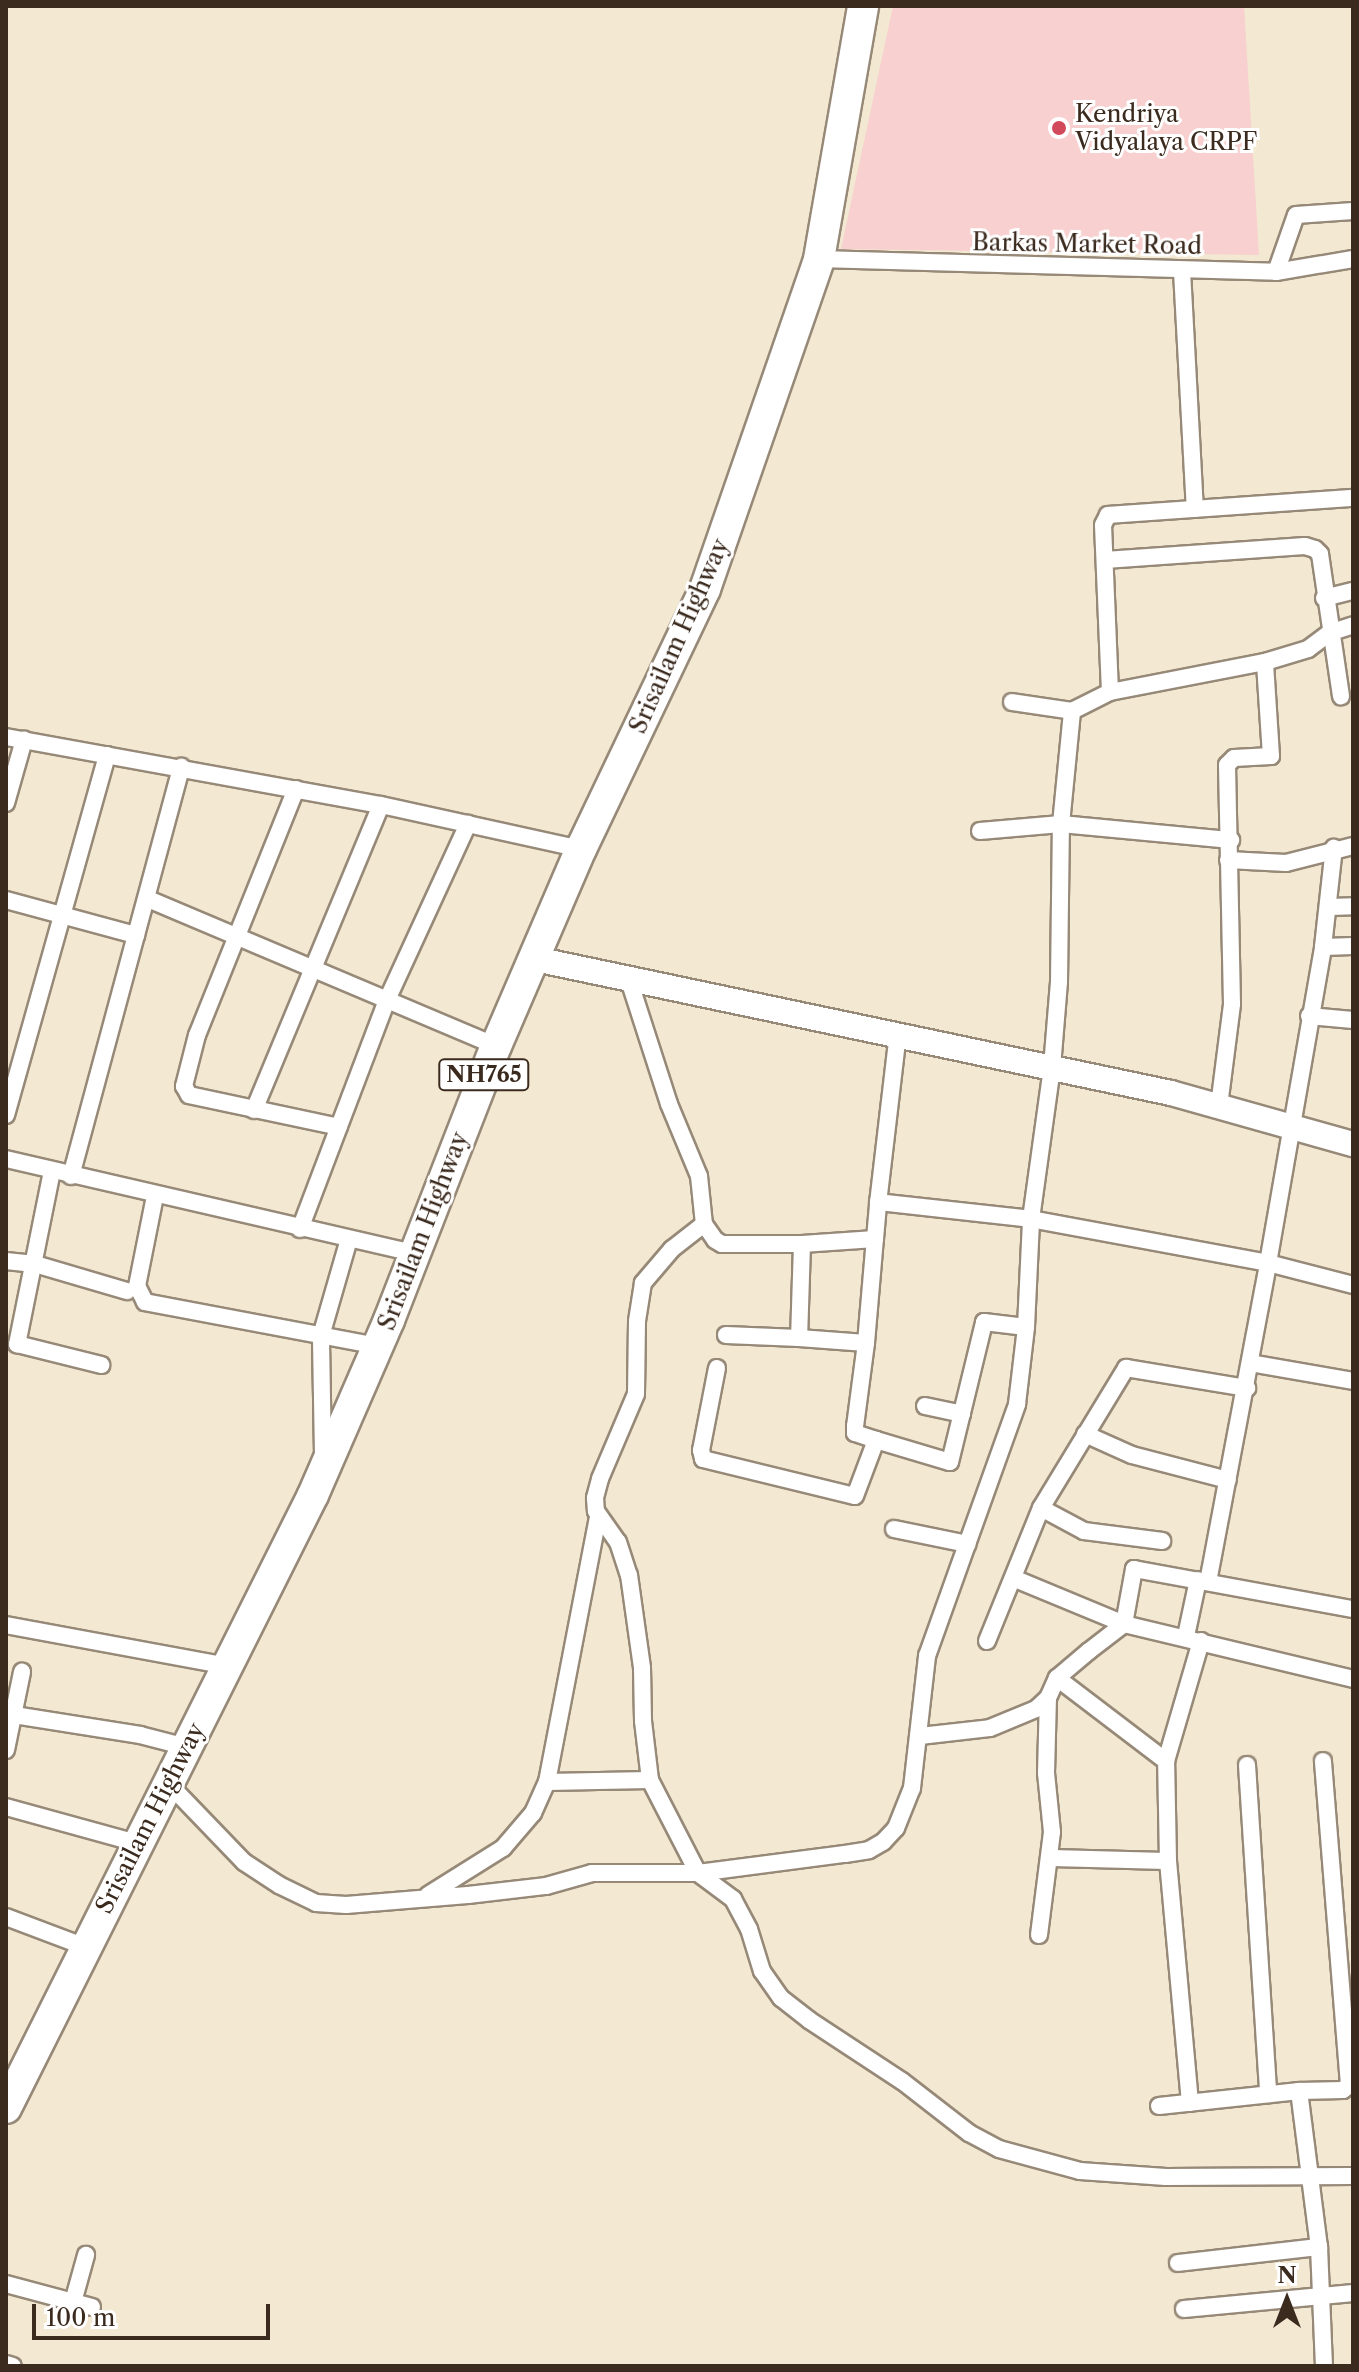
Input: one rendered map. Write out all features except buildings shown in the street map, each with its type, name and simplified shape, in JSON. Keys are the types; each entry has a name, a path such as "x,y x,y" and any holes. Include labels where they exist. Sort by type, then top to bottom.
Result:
{"highway":[{"name":"Srisailam Highway","path":"6,2108 323,1473 378,1346 496,1046 581,849 705,589 819,259 863,6"}],"street":[{"path":"1276,272 1296,215 1353,211"},
{"name":"Barkas Market Road","path":"819,259 1276,272 1353,259"},
{"path":"1182,271 1195,509"},
{"path":"1110,692 1103,525 1108,515 1353,498"},
{"path":"1105,560 1305,546 1320,554 1329,633 1341,696"},
{"path":"1324,598 1353,591"},
{"path":"1012,702 1072,711 1110,692 1265,662 1308,649 1329,633 1353,625"},
{"path":"1219,1106 1232,1004 1228,762 1234,758 1268,757 1272,753 1265,662"},
{"path":"168,1783 244,1862 316,1903 346,1905 546,1886 592,1873 698,1873 845,1854 869,1850 883,1842 896,1828 912,1788 927,1656 1017,1404 1026,1327 1031,1219 1052,1067 1059,982 1061,824 1072,711"},
{"path":"6,737 381,805 581,849"},
{"path":"6,803 24,740"},
{"path":"6,1115 107,755"},
{"path":"71,1176 148,899 181,767"},
{"path":"296,789 197,1035 184,1086 189,1095 339,1127"},
{"path":"254,1110 381,805"},
{"path":"300,1229 387,1000 468,824"},
{"path":"980,831 1061,824 1231,840"},
{"path":"1228,860 1286,863 1334,848 1353,846"},
{"path":"1190,2103 1168,1861 1166,1761 1247,1388 1330,907 1334,848"},
{"path":"148,899 234,938 496,1046"},
{"path":"6,900 136,935"},
{"path":"1330,907 1353,906"},
{"path":"1323,947 1353,946"},
{"path":"535,959 1052,1067 1219,1106 1353,1144"},
{"path":"629,980 669,1104 699,1176 704,1224 722,1244 802,1244 875,1239"},
{"path":"1309,1016 1353,1020"},
{"path":"898,1033 855,1433 950,1462 984,1322 1026,1327"},
{"path":"6,1159 155,1196 414,1253"},
{"path":"52,1171 35,1264 11,1342 101,1365"},
{"path":"155,1196 137,1286 145,1302 378,1346"},
{"path":"878,1202 1031,1219 1268,1263 1353,1285"},
{"path":"427,1896 503,1848 533,1813 547,1782 598,1518 595,1498 636,1394 637,1322 643,1283 672,1249 704,1224"},
{"path":"323,1473 321,1336 349,1239"},
{"path":"799,1338 802,1244"},
{"path":"6,1261 35,1264 127,1291"},
{"path":"726,1335 866,1343"},
{"path":"1250,1363 1353,1381"},
{"path":"717,1368 701,1450 703,1459 855,1496 876,1440"},
{"path":"987,1641 1041,1508 1126,1368 1247,1388"},
{"path":"925,1406 962,1414"},
{"path":"1085,1434 1132,1455 1228,1480"},
{"path":"1041,1508 1084,1531 1162,1541"},
{"path":"598,1518 618,1542 629,1575 642,1668 643,1721 650,1780 698,1873 733,1899 749,1929 762,1971 781,1998 821,2029 902,2081 969,2133 999,2149 1080,2171 1166,2177 1353,2176"},
{"path":"894,1529 967,1544"},
{"path":"1039,1935 1050,1858 1046,1773 1048,1698 1057,1678 1124,1624 1134,1569 1353,1609"},
{"path":"1013,1578 1124,1624 1353,1679"},
{"path":"6,1625 227,1666"},
{"path":"6,1750 22,1672"},
{"path":"1057,1678 1166,1761"},
{"path":"920,1736 990,1728 1036,1709 1048,1698"},
{"path":"14,1715 140,1735 186,1747"},
{"path":"1159,2106 1347,2088 1351,2081 1323,1761"},
{"path":"1247,1765 1268,2094"},
{"path":"547,1782 650,1780"},
{"path":"6,1807 137,1843"},
{"path":"1050,1858 1168,1861"},
{"path":"6,1917 86,1947"},
{"path":"1299,2091 1319,2247 1324,2366"},
{"path":"1178,2263 1319,2247"},
{"path":"73,2302 86,2255"},
{"path":"6,2284 92,2307"},
{"path":"1184,2309 1353,2293"},
{"path":"6,2364 13,2366"}],"shaded area":[{"name":"Kendriya Vidyalaya CRPF","path":"893,6 1244,6 1259,255 841,249"}],"place":[{"name":"Kendriya Vidyalaya CRPF","path":"1059,128"}]}
